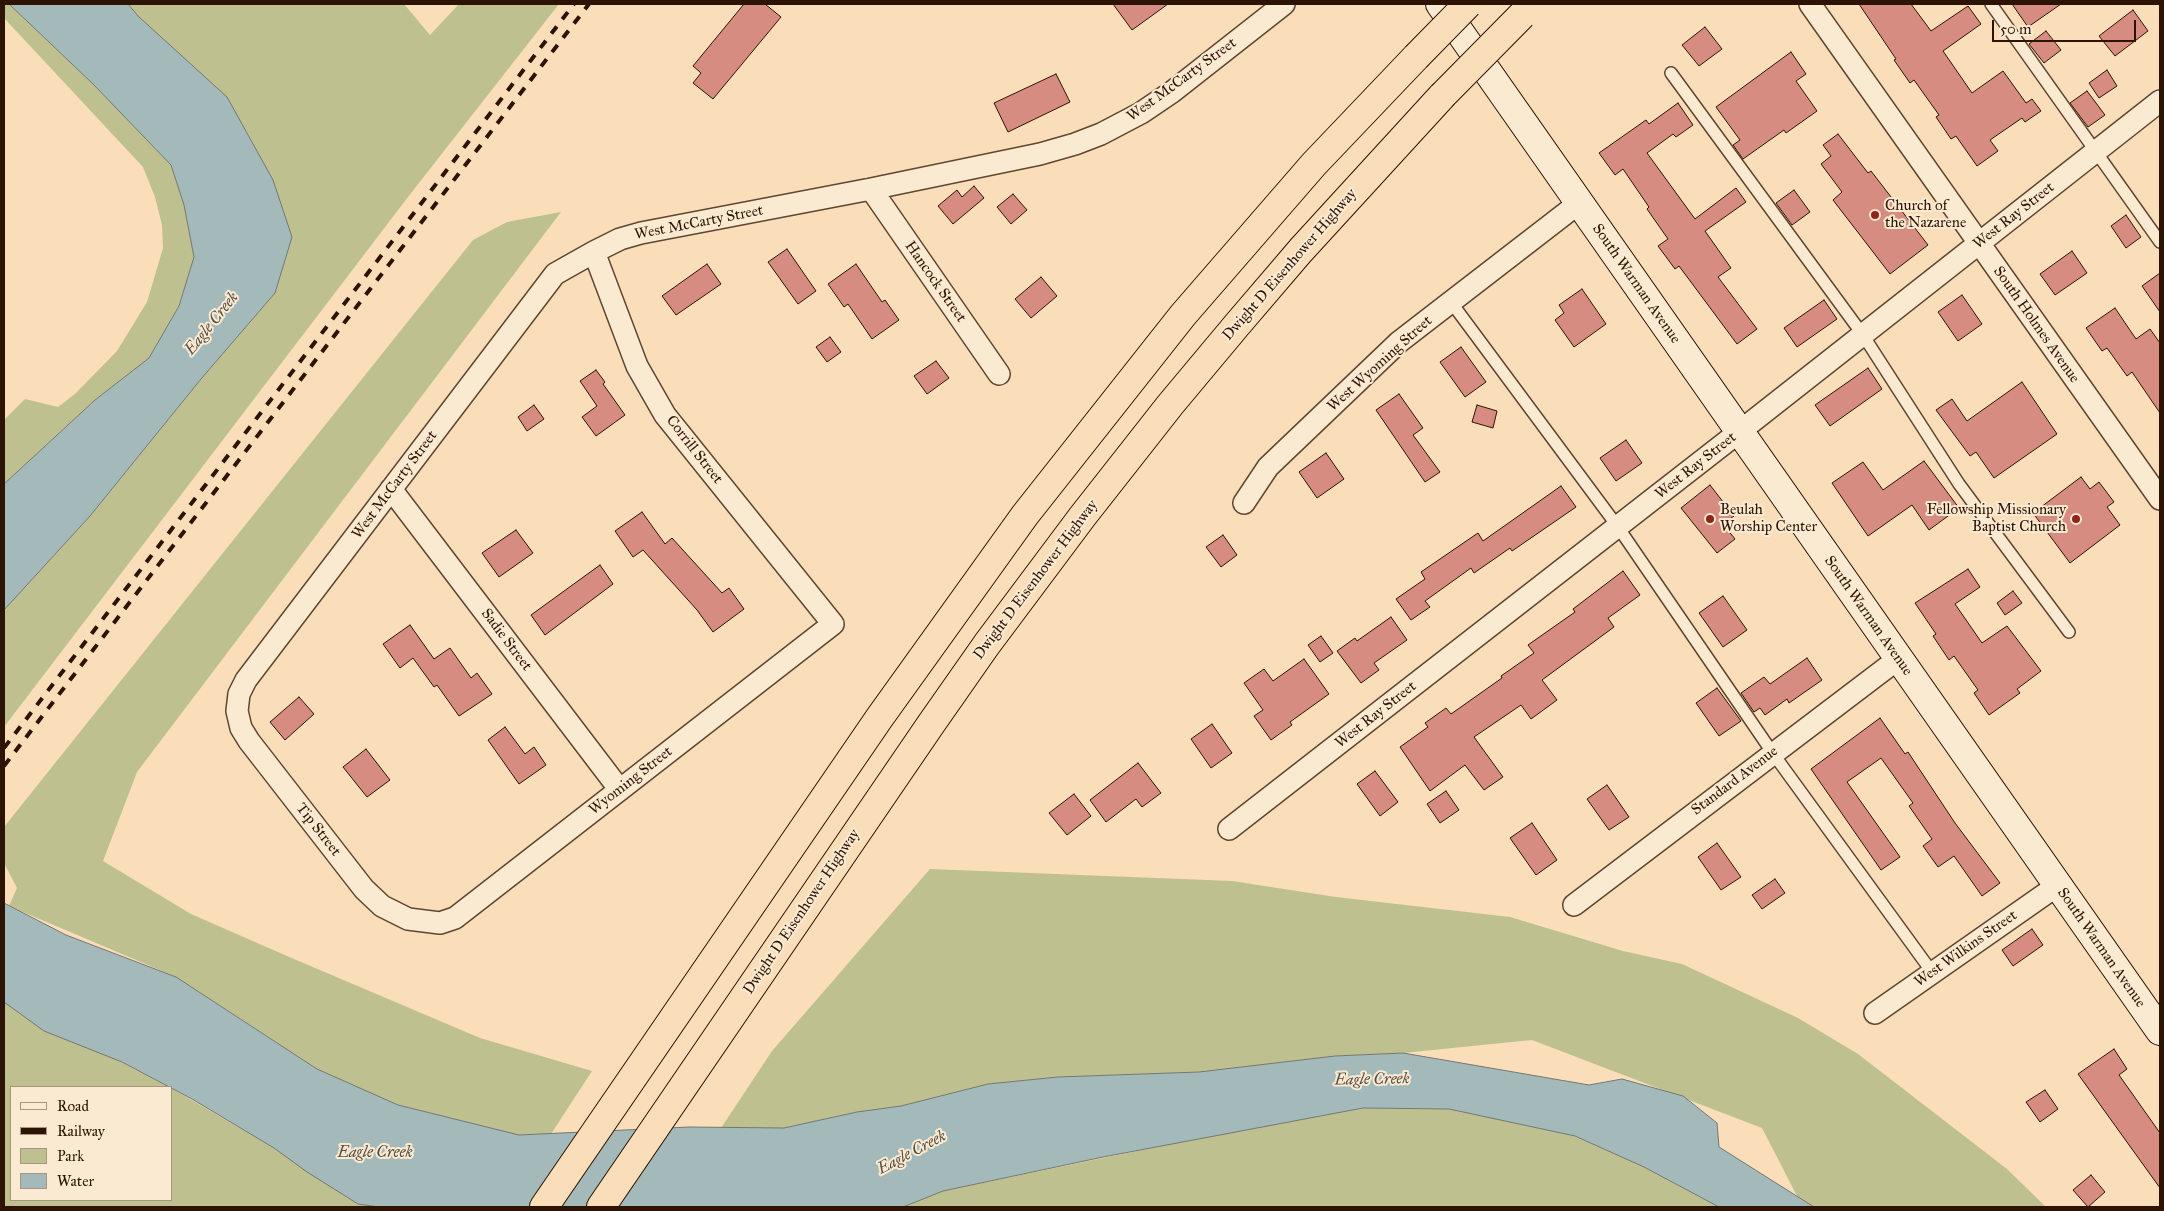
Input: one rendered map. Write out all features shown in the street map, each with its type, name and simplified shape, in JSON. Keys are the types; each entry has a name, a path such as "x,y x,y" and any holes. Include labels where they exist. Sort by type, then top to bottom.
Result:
{"highway":[{"path":"544,1207 891,701 1041,494 1153,352 1228,262 1321,158 1468,4"},
{"name":"Dwight D Eisenhower Highway","path":"601,1207 982,652 1082,517 1170,405 1301,250 1442,96 1528,9"}],"main road":[{"name":"South Warman Avenue","path":"1440,4 2160,1032"}],"street":[{"name":"West McCarty Street","path":"237,711 239,694 246,680 555,274 620,239 641,233 871,190 1040,154 1075,144 1101,134 1141,113 1284,4"},
{"name":"South Holmes Avenue","path":"1810,4 2160,499"},
{"name":"West Ray Street","path":"1229,828 1618,527 2160,101"},
{"name":"Hancock Street","path":"871,190 999,374"},
{"name":"West Wyoming Street","path":"1244,503 1268,467 1400,342 1579,203"},
{"name":"Corrill Street","path":"594,252 637,366 665,415 833,624"},
{"name":"Sadie Street","path":"391,490 620,790"},
{"name":"Wyoming Street","path":"424,922 440,922 455,918 833,624"},
{"name":"Standard Avenue","path":"1574,905 1772,752 1898,658"},
{"name":"Tip Street","path":"237,711 241,728 249,741 364,889 382,906 408,919 424,922"},
{"name":"West Wilkins Street","path":"1875,1013 2058,885"}],"lane":[{"path":"1991,4 2160,242"},
{"path":"1671,73 1863,334 1959,484 2069,632"},
{"path":"1451,302 1618,527 1772,752 1932,972"}],"green space":[{"path":"4,4 9,4 93,84 171,165 184,205 194,257 179,306 149,358 95,400 4,484 4,420 25,399 58,407 75,394 117,351 147,302 163,248 162,225 155,197 143,167 4,18"},
{"path":"128,4 404,4 430,35 459,4 559,4 408,197 4,727 4,610 90,516 201,379 275,293 138,16"},
{"path":"561,212 137,772 103,861 191,914 287,956 480,1038 592,1071 551,1134 519,1135 398,1105 317,1069 176,977 9,906 17,888 4,863 4,827 473,240 507,222"},
{"path":"930,869 1232,881 1336,897 1510,917 1623,951 1682,964 1798,1018 1858,1054 2007,1169 2046,1207 1811,1207 1797,1196 1762,1128 1532,1040 1403,1053 1335,1056 1199,1072 1058,1077 988,1084 901,1106 857,1112 784,1128 721,1128 772,1051"},
{"path":"4,1001 167,1086 10,1086 10,1201 172,1201 172,1089 274,1148 358,1204 379,1207 4,1207"},
{"path":"1363,1108 1449,1109 1575,1136 1644,1167 1719,1207 903,1207 943,1191 1215,1135"}],"water":[{"name":"Eagle Creek","path":"9,4 128,4 138,16 227,97 273,180 292,237 275,293 201,379 90,516 4,610 4,484 95,400 149,358 179,306 194,257 184,205 171,165 93,84"},
{"name":"Eagle Creek","path":"4,903 66,935 176,977 317,1069 398,1105 519,1135 689,1127 784,1128 857,1112 901,1106 988,1084 1058,1077 1199,1072 1335,1056 1403,1053 1589,1085 1622,1079 1683,1096 1717,1123 1719,1147 1814,1207 1719,1207 1644,1167 1575,1136 1449,1109 1363,1108 1103,1157 943,1191 903,1207 379,1207 358,1204 307,1172 274,1148 172,1088 172,1086 167,1086 122,1062 44,1031 4,1002"}],"building":[{"path":"744,4 765,4 781,17 713,99 693,83 701,73 693,66"},
{"path":"1113,4 1168,4 1132,30"},
{"path":"1859,4 1911,4 1931,31 1968,6 1981,24 1943,51 1972,93 2003,71 2026,103 2032,99 2041,111 2025,122 2022,118 1990,140 1998,151 1977,166 1956,136 1951,139 1936,117 1939,115 1914,80 1910,83"},
{"path":"2012,4 2061,4 2028,27"},
{"path":"2133,10 2148,31 2115,56 2099,36"},
{"path":"1705,27 1722,49 1699,66 1682,45"},
{"path":"2046,31 2061,50 2044,63 2029,44"},
{"path":"1791,52 1806,74 1796,81 1817,111 1786,133 1784,130 1743,159 1733,145 1740,140 1716,107"},
{"path":"2107,70 2117,86 2099,98 2089,83"},
{"path":"1056,74 1070,102 1008,132 994,103"},
{"path":"2087,91 2105,115 2088,127 2070,103"},
{"path":"1678,103 1693,125 1676,137 1673,134 1647,153 1695,219 1736,188 1746,202 1705,231 1731,268 1718,277 1757,329 1737,344 1679,266 1675,269 1658,246 1668,239 1623,169 1615,175 1599,153 1646,120 1649,124"},
{"name":"Church of the Nazarene","path":"1838,134 1868,173 1871,171 1928,245 1890,274 1833,200 1842,192 1821,164 1831,156 1823,145"},
{"path":"974,186 984,198 953,224 938,206 957,190 962,197"},
{"path":"1794,190 1810,212 1792,225 1776,203"},
{"path":"1013,194 1027,210 1011,224 997,207"},
{"path":"2126,215 2141,237 2126,248 2111,226"},
{"path":"787,249 816,291 798,304 768,262"},
{"path":"2072,251 2087,273 2055,295 2040,274"},
{"path":"707,264 721,284 676,315 662,296"},
{"path":"856,264 882,302 885,300 899,320 872,339 848,304 844,307 828,284"},
{"path":"2160,273 2160,312 2142,286"},
{"path":"1041,277 1057,296 1031,318 1015,299"},
{"path":"1582,289 1606,324 1574,347 1555,320 1564,313 1559,305"},
{"path":"1962,295 1982,324 1958,341 1938,312"},
{"path":"1824,300 1837,319 1797,347 1784,328"},
{"path":"2115,308 2136,339 2150,329 2160,343 2160,413 2132,372 2127,376 2107,348 2102,351 2086,328"},
{"path":"830,337 841,352 827,362 816,347"},
{"path":"1461,347 1486,382 1465,397 1440,362"},
{"path":"936,361 949,378 927,394 914,376"},
{"path":"1868,368 1882,389 1830,426 1815,405"},
{"path":"596,370 605,382 603,384 625,415 596,436 582,417 597,406 580,381"},
{"path":"2022,382 2057,434 1994,478 1976,452 1970,456 1936,410 1952,399 1967,421"},
{"path":"1399,394 1423,428 1413,435 1440,472 1425,482 1376,410"},
{"path":"534,405 544,419 527,431 518,417"},
{"path":"1477,405 1497,411 1493,428 1472,422"},
{"path":"1626,440 1642,463 1616,481 1600,458"},
{"path":"1326,453 1344,479 1317,498 1299,472"},
{"path":"1924,461 1959,508 1929,530 1912,505 1868,536 1832,483 1863,462 1883,490"},
{"name":"Fellowship Missionary Baptist Church","path":"2081,477 2090,489 2099,482 2114,502 2107,507 2120,525 2070,563 2033,513"},
{"name":"Beulah Worship Center","path":"1710,485 1734,516 1723,524 1735,539 1717,553 1681,508"},
{"path":"1561,486 1576,507 1512,551 1510,548 1474,573 1471,568 1425,601 1430,607 1411,620 1396,599 1425,579 1421,572 1478,533 1483,541"},
{"path":"642,512 665,544 672,538 722,593 729,588 744,609 713,632 697,610 643,550 633,557 615,531"},
{"path":"516,530 533,553 499,577 482,553"},
{"path":"1223,535 1237,555 1221,567 1206,547"},
{"path":"600,565 613,584 545,635 531,615"},
{"path":"1968,569 1980,587 1955,604 1982,643 2007,626 2041,671 2017,689 2020,693 1989,715 1974,693 1978,690 1954,656 1949,660 1933,636 1936,634 1915,603"},
{"path":"1623,571 1640,595 1608,618 1614,627 1542,680 1557,700 1531,719 1521,705 1474,737 1503,777 1484,790 1465,765 1430,791 1400,747 1428,727 1425,723 1446,708 1451,714 1534,653 1528,645 1575,612 1573,609"},
{"path":"2013,591 2022,603 2005,615 1997,603"},
{"path":"1723,596 1747,630 1723,647 1699,613"},
{"path":"1391,617 1407,640 1374,663 1379,670 1361,683 1337,651 1355,638 1357,641"},
{"path":"410,625 434,659 450,648 471,678 477,673 492,694 459,716 437,685 434,687 413,658 400,668 383,644"},
{"path":"1321,636 1333,653 1320,662 1308,645"},
{"path":"1807,658 1822,680 1789,703 1787,699 1765,715 1760,708 1754,712 1741,693 1764,677 1770,684"},
{"path":"1304,659 1329,694 1290,722 1292,725 1271,740 1254,716 1263,710 1244,683 1264,669 1273,681"},
{"path":"1717,688 1741,721 1719,736 1696,703"},
{"path":"299,697 314,714 285,740 270,722"},
{"path":"1880,718 1905,754 1908,752 1955,823 2000,883 1982,896 1954,856 1938,867 1923,846 1932,839 1909,806 1913,803 1881,758 1847,782 1900,857 1881,870 1811,769"},
{"path":"1212,724 1232,753 1211,768 1191,739"},
{"path":"505,727 525,754 534,747 546,765 519,784 488,740"},
{"path":"366,749 390,780 367,797 343,767"},
{"path":"1138,763 1161,793 1142,807 1136,799 1106,822 1090,800"},
{"path":"1375,771 1398,802 1380,816 1357,784"},
{"path":"1607,785 1629,817 1609,830 1587,799"},
{"path":"1446,791 1459,810 1440,823 1427,804"},
{"path":"1074,794 1091,816 1067,835 1049,813"},
{"path":"1532,823 1557,860 1536,875 1510,838"},
{"path":"1717,843 1741,877 1721,890 1698,857"},
{"path":"1775,879 1785,893 1762,909 1752,895"},
{"path":"2032,929 2043,945 2013,966 2002,950"},
{"path":"2114,1049 2127,1069 2119,1075 2160,1133 2160,1188 2078,1074"},
{"path":"2045,1090 2058,1109 2040,1122 2026,1102"},
{"path":"2091,1175 2105,1192 2088,1207 2073,1190"}],"railway":[{"path":"4,748 574,4"},
{"path":"4,766 589,4"}],"place":[{"name":"Church of the Nazarene","path":"1875,215"},
{"name":"Beulah Worship Center","path":"1710,519"},
{"name":"Fellowship Missionary Baptist Church","path":"2076,519"}]}
